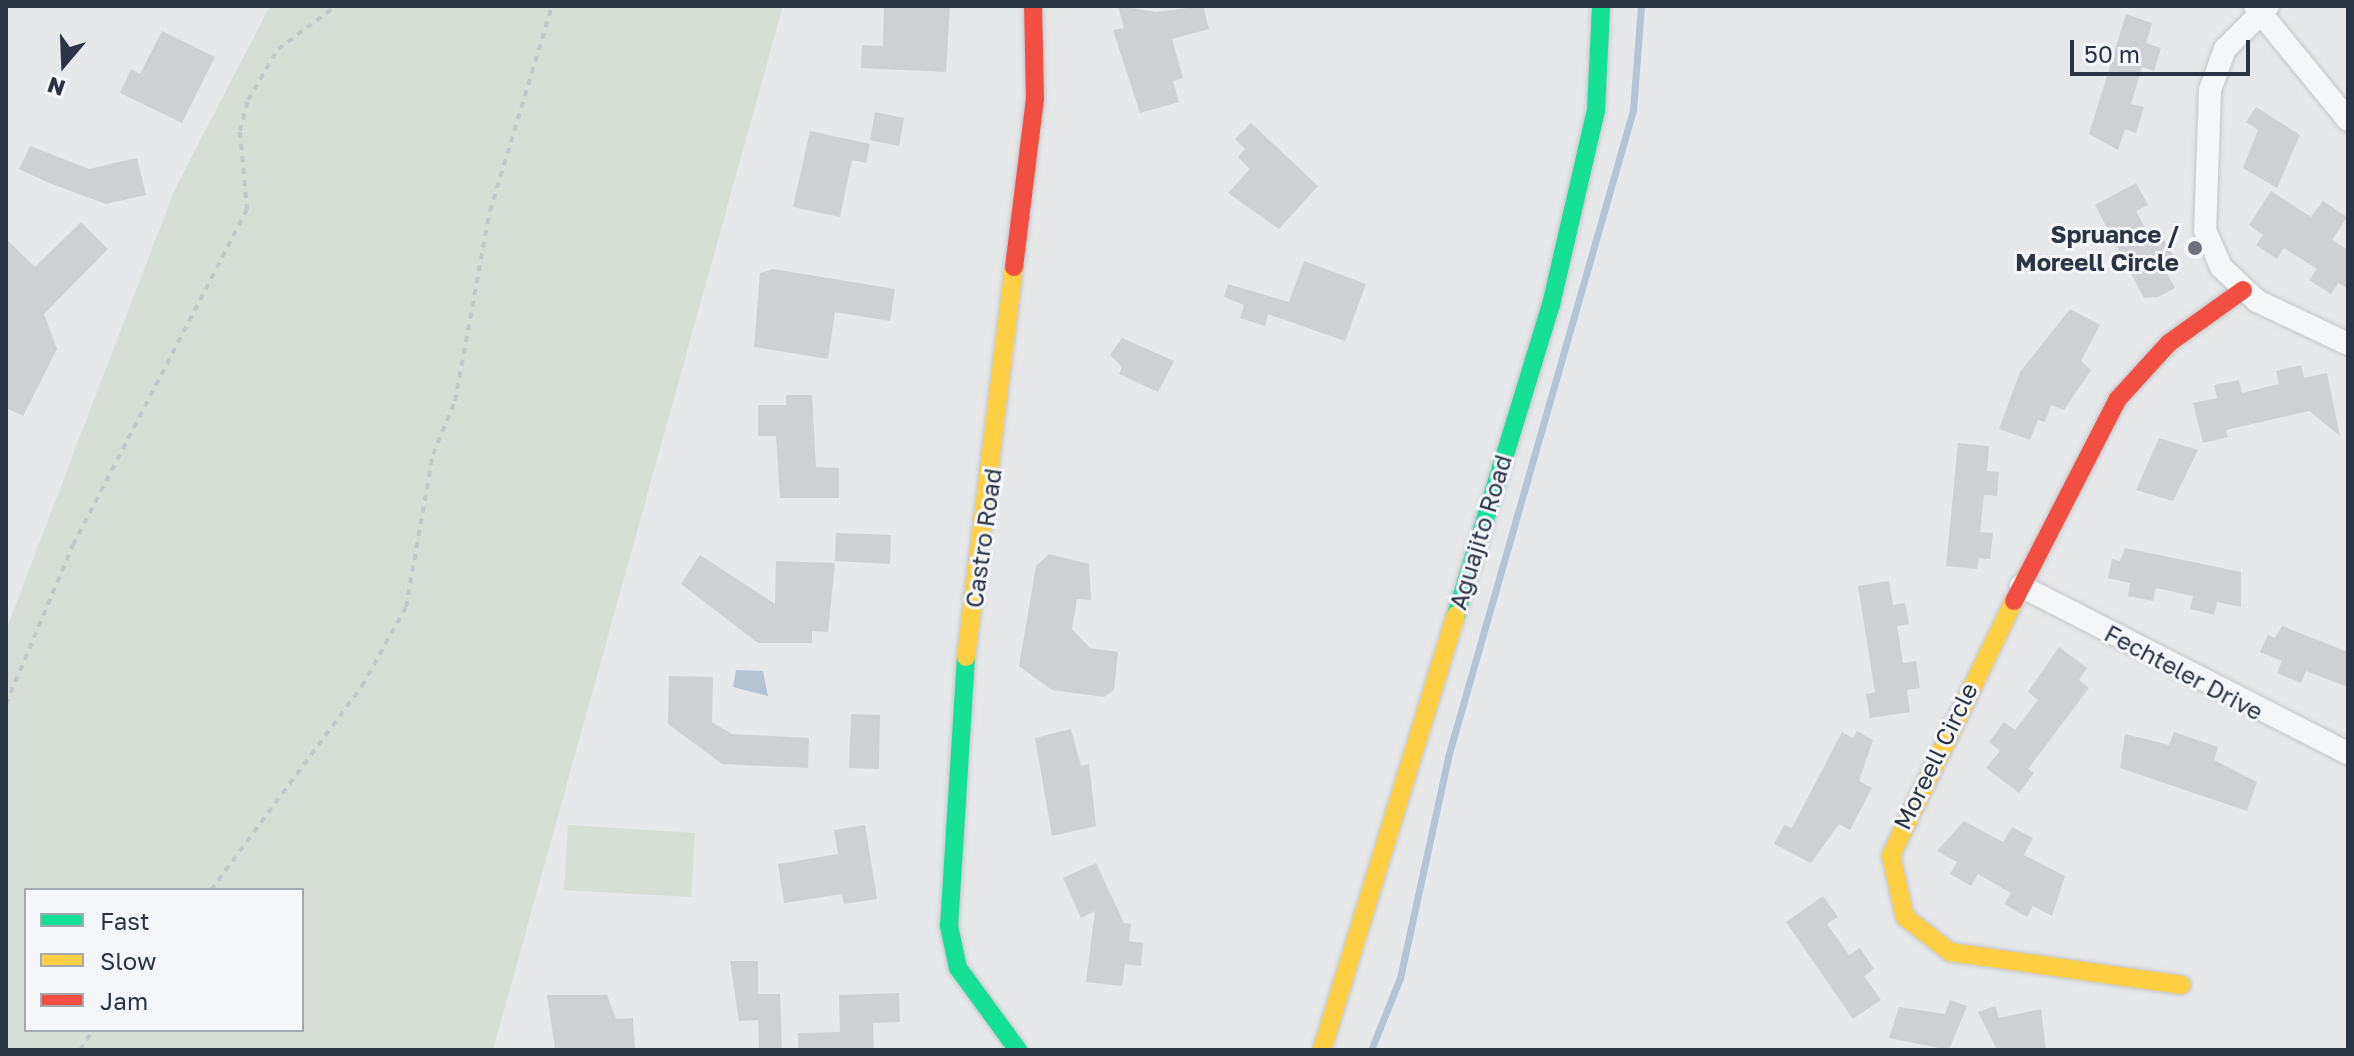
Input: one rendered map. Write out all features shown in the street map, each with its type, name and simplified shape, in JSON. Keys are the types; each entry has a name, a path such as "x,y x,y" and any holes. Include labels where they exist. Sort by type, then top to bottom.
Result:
{"street":[{"name":"Castro Road","path":"1018,1050 958,968 949,897 963,683 1035,99 1033,6"},
{"name":"Aguajito Road","path":"1322,1050 1551,305 1596,110 1601,6"},
{"path":"2348,120 2261,8 2216,71 2202,182 2210,248 2243,290 2280,316 2348,344"},
{"name":"Moreell Circle","path":"2182,985 1950,952 1916,932 1898,902 1893,843 2102,427 2159,353 2243,290"},
{"name":"Fechteler Drive","path":"2021,586 2348,753"}],"path":[{"path":"6,704 73,545 247,210 240,131 248,100 278,49 336,6"},
{"path":"212,888 362,686 406,607 433,454 455,401 483,237 552,6"},
{"path":"80,1050 92,1032"}],"shaded area":[{"path":"270,6 783,6 493,1050 6,1050 6,630 174,191"},
{"path":"568,825 695,833 691,897 564,890"}],"water":[{"path":"736,670 763,671 768,696 733,687"}],"building":[{"path":"884,6 950,6 946,72 861,68 862,45 883,46"},
{"path":"1118,6 1157,12 1203,6 1209,29 1172,39 1183,78 1173,81 1179,102 1140,113 1113,30 1124,28"},
{"path":"2126,14 2152,23 2146,43 2161,48 2154,71 2142,67 2131,104 2144,107 2136,133 2125,129 2118,150 2089,134"},
{"path":"162,31 215,57 182,123 120,93 131,69 140,74"},
{"path":"2256,107 2300,135 2277,188 2243,168 2258,130 2246,122"},
{"path":"875,112 904,118 899,146 870,140"},
{"path":"1251,123 1318,186 1279,229 1228,193 1250,169 1238,157 1245,149 1235,139"},
{"path":"810,131 870,144 866,163 852,160 840,217 793,207"},
{"path":"30,146 89,169 137,158 146,195 106,204 49,183 19,169"},
{"path":"2136,183 2148,205 2136,211 2154,245 2164,240 2176,261 2164,268 2175,288 2158,297 2144,298 2095,205"},
{"path":"2271,191 2311,217 2323,201 2347,217 2332,240 2348,250 2348,289 2338,283 2331,294 2309,280 2317,269 2284,248 2277,259 2256,245 2263,235 2249,225"},
{"path":"81,222 108,249 44,314 57,349 23,416 6,408 6,239 35,267"},
{"path":"1304,261 1366,284 1345,341 1268,314 1265,326 1240,318 1244,305 1224,297 1228,284 1289,302"},
{"path":"773,269 895,289 890,321 835,312 828,359 754,347 760,273"},
{"path":"2070,309 2100,325 2081,361 2091,370 2064,410 2051,405 2045,422 2038,420 2030,440 1999,429 2020,372"},
{"path":"1122,338 1174,361 1158,392 1119,374 1122,367 1110,355"},
{"path":"2301,365 2304,378 2327,373 2340,436 2309,411 2226,430 2228,437 2203,443 2193,403 2217,398 2214,385 2239,380 2242,393 2279,384 2276,371"},
{"path":"786,395 812,395 816,467 839,468 839,498 780,498 776,436 758,436 758,405 786,405"},
{"path":"2159,438 2198,450 2173,501 2136,490"},
{"path":"1958,443 1989,446 1987,471 1999,472 1997,496 1984,495 1980,532 1993,533 1990,559 1979,558 1977,569 1946,566"},
{"path":"836,533 891,535 890,564 835,561"},
{"path":"2125,548 2241,572 2241,607 2217,602 2214,615 2190,609 2193,596 2156,588 2153,601 2128,596 2130,583 2108,578 2112,559 2120,561"},
{"path":"1049,554 1089,564 1091,600 1077,599 1072,629 1090,648 1118,652 1114,690 1104,697 1052,690 1019,666 1036,566"},
{"path":"700,555 775,604 776,561 835,563 828,632 812,631 812,643 758,643 681,584"},
{"path":"1889,581 1893,605 1905,603 1909,624 1897,626 1903,663 1916,661 1920,688 1907,690 1910,712 1870,718 1866,694 1875,692 1858,586"},
{"path":"2282,626 2348,652 2348,687 2306,671 2301,683 2277,673 2282,661 2260,652 2268,635 2275,638"},
{"path":"2059,647 2087,668 2079,680 2089,688 2028,769 2034,773 2019,793 1986,768 2000,751 1989,742 2004,722 2015,730 2038,700 2028,692"},
{"path":"669,676 713,677 712,722 732,734 809,738 808,768 722,764 668,724"},
{"path":"851,714 880,715 879,769 849,768"},
{"path":"1071,729 1081,766 1089,764 1096,826 1052,836 1035,738"},
{"path":"1857,731 1873,740 1859,781 1872,788 1850,830 1839,824 1811,863 1774,844 1784,825 1792,828 1842,732 1853,738"},
{"path":"2174,732 2218,747 2214,760 2257,782 2247,811 2120,768 2125,734 2169,745"},
{"path":"1964,821 2003,842 2012,827 2033,838 2024,855 2065,876 2052,916 2033,906 2027,917 2004,904 2011,893 1978,874 1971,886 1950,874 1957,862 1937,851"},
{"path":"865,825 877,899 844,904 842,894 784,903 778,864 838,854 834,830"},
{"path":"1096,863 1124,923 1131,924 1129,941 1143,943 1141,966 1125,964 1122,986 1086,982 1095,911 1081,918 1063,878"},
{"path":"1823,896 1838,917 1827,924 1849,955 1860,948 1874,969 1864,976 1881,1000 1853,1019 1786,922"},
{"path":"730,961 758,961 758,994 780,994 782,1050 759,1050 758,1020 739,1021"},
{"path":"899,993 900,1022 873,1023 874,1050 798,1050 798,1033 840,1032 839,995"},
{"path":"547,995 607,995 616,1019 633,1018 635,1050 555,1049"},
{"path":"1950,1000 1967,1006 1949,1050 1889,1038 1899,1007 1945,1014"},
{"path":"1995,1006 1999,1018 2041,1009 2046,1050 1997,1050 1978,1012"}],"waterway":[{"path":"1371,1050 1400,978 1448,757 1633,110 1641,6"}],"traffic: fast":[{"path":"1456,615 1551,305 1596,110 1601,6"},
{"path":"966,657 949,926 958,968 1018,1050"}],"traffic: slow":[{"path":"966,657 1014,267"},
{"path":"2014,601 1891,856 1905,917 1950,952 2182,985"},
{"path":"1322,1050 1456,615"}],"traffic: jam":[{"path":"1014,267 1035,99 1033,6"},
{"path":"2014,601 2118,399 2169,343 2243,290"}],"place":[{"name":"Spruance / Moreell Circle","path":"2195,248"}]}
